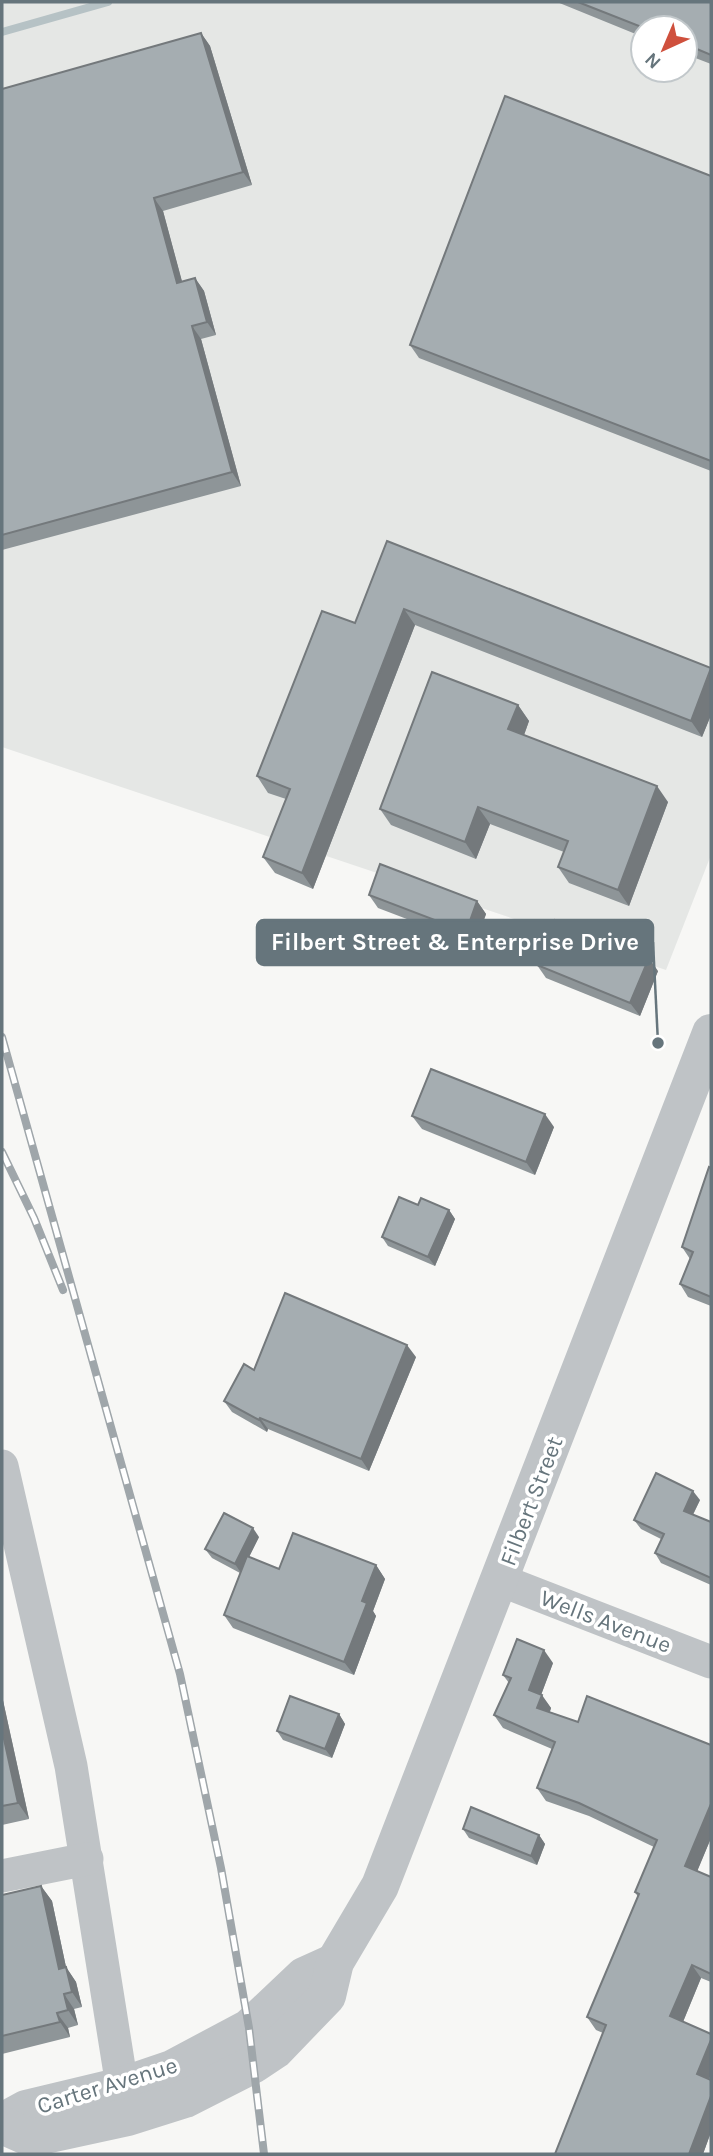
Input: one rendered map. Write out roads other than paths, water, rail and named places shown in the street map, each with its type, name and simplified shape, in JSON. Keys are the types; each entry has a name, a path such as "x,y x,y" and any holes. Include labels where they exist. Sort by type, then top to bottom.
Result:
{"street":[{"name":"Filbert Street","path":"251,2046 304,1976 335,1962 380,1886 711,1033"},
{"path":"2,1466 71,1766 122,2086"},
{"name":"Wells Avenue","path":"500,1580 711,1662"},
{"path":"2,1876 87,1859"},
{"name":"Carter Avenue","path":"2,2123 26,2109 122,2086 251,2046"},
{"name":"Carter Avenue","path":"2,2123 31,2138 128,2117 185,2099 251,2046"}],"waterway":[{"path":"2,32 108,2"}],"railway":[{"path":"2,1037 180,1674 221,1868 249,2028 264,2154"},
{"path":"2,1152 34,1218 63,1290"}],"place":[{"name":"Filbert Street & Enterprise Drive","path":"658,1043"}]}
